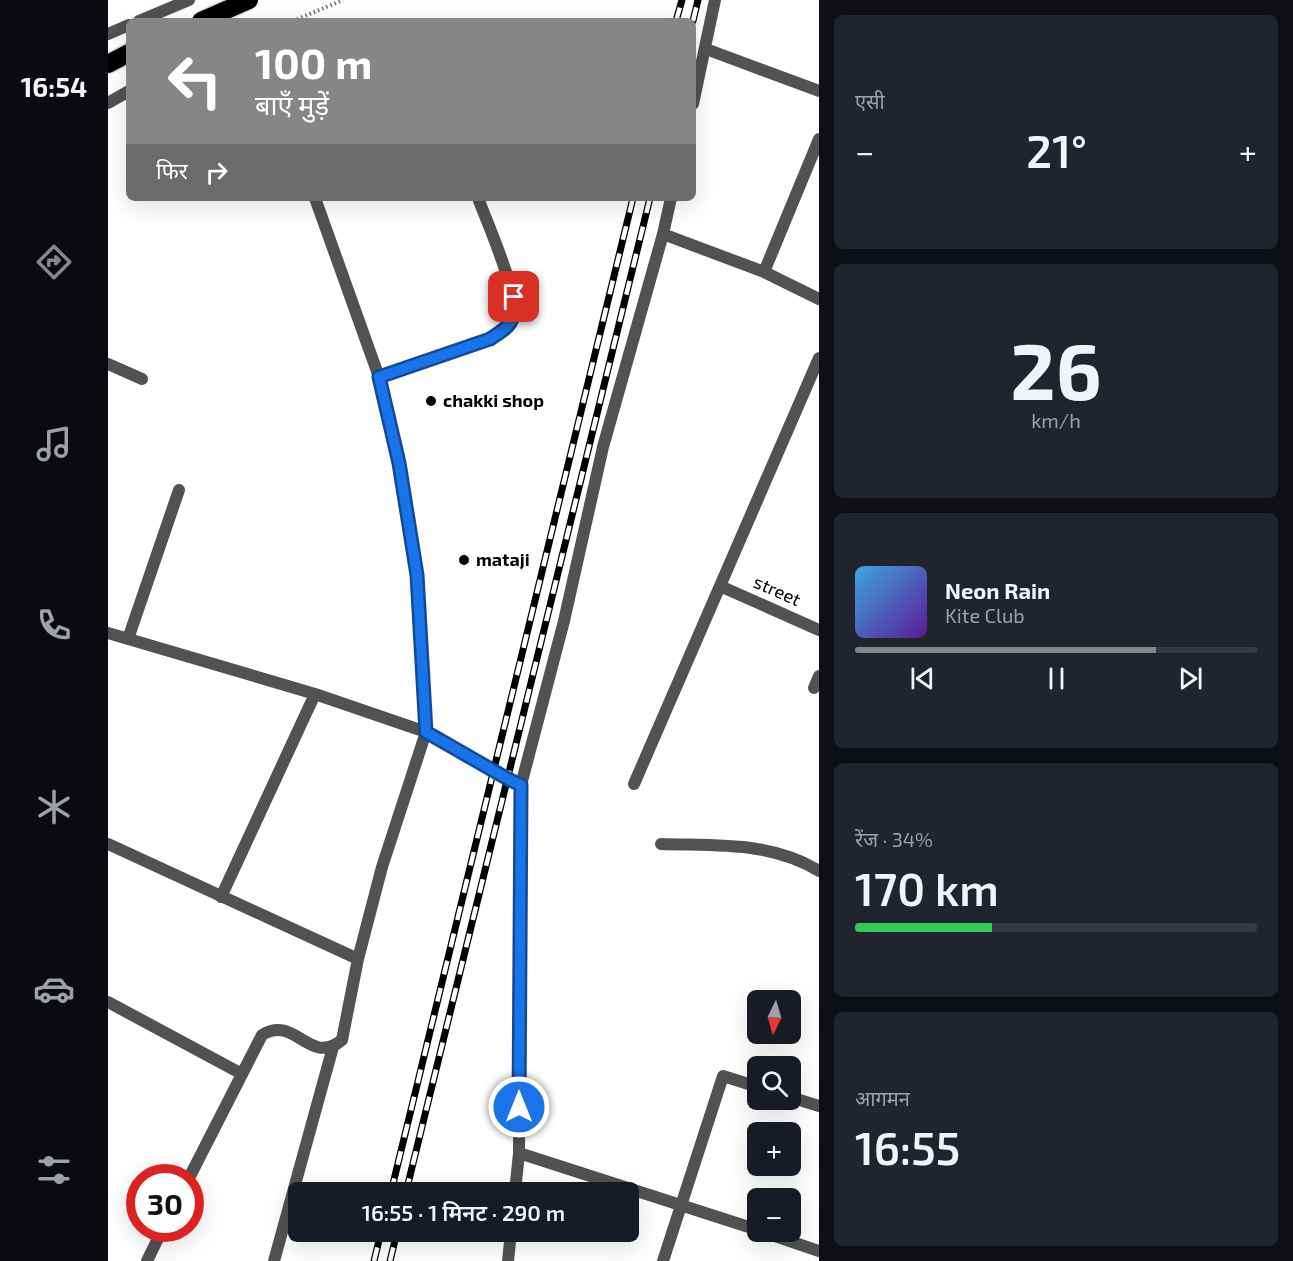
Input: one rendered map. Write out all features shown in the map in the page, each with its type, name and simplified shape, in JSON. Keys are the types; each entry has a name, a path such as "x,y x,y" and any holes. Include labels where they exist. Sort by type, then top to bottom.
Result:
{"highway":[{"path":"208,18 249,0"},
{"path":"108,64 126,55"}],"street":[{"path":"146,18 189,0"},
{"path":"229,0 235,18"},
{"path":"696,91 715,0"},
{"path":"108,34 126,26"},
{"path":"706,49 819,91"},
{"path":"108,103 126,93"},
{"path":"764,272 819,139"},
{"path":"196,1164 261,1035 272,1028 283,1029 320,1049 333,1047 342,1040 358,959 382,867 426,732 417,575 399,463 379,377 316,201"},
{"path":"379,377 490,339 507,329 515,315 514,297 479,201"},
{"path":"516,1182 519,1153 521,785 564,621 603,447 670,201"},
{"path":"663,234 764,272 819,299"},
{"path":"634,784 819,358"},
{"path":"108,364 142,379"},
{"path":"128,639 179,489"},
{"name":"street","path":"720,586 819,630"},
{"path":"108,633 315,694 426,732 521,785"},
{"path":"813,688 819,676"},
{"path":"221,897 315,694"},
{"path":"108,844 358,959"},
{"path":"661,844 748,846 791,858 819,871"},
{"path":"108,1002 242,1074"},
{"path":"274,1261 333,1047"},
{"path":"663,1261 723,1076 747,1084"},
{"path":"801,1100 819,1106"},
{"path":"519,1153 747,1226"},
{"path":"147,1261 156,1242"},
{"path":"508,1261 510,1242"},
{"path":"792,1242 819,1251"},
{"path":"817,1261 819,1256"}],"path":[{"path":"300,18 343,0"}],"railway":[{"path":"677,18 682,0"},
{"path":"694,18 698,0"},
{"path":"393,1182 632,201"},
{"path":"408,1182 649,201"},
{"path":"374,1261 379,1242"},
{"path":"390,1261 395,1242"}],"place":[{"name":"chakki shop","path":"431,401"},
{"name":"mataji","path":"464,560"}],"route":[{"path":"514,297 515,315 507,329 490,339 379,377 399,463 417,575 426,732 521,785 519,1107"}]}
